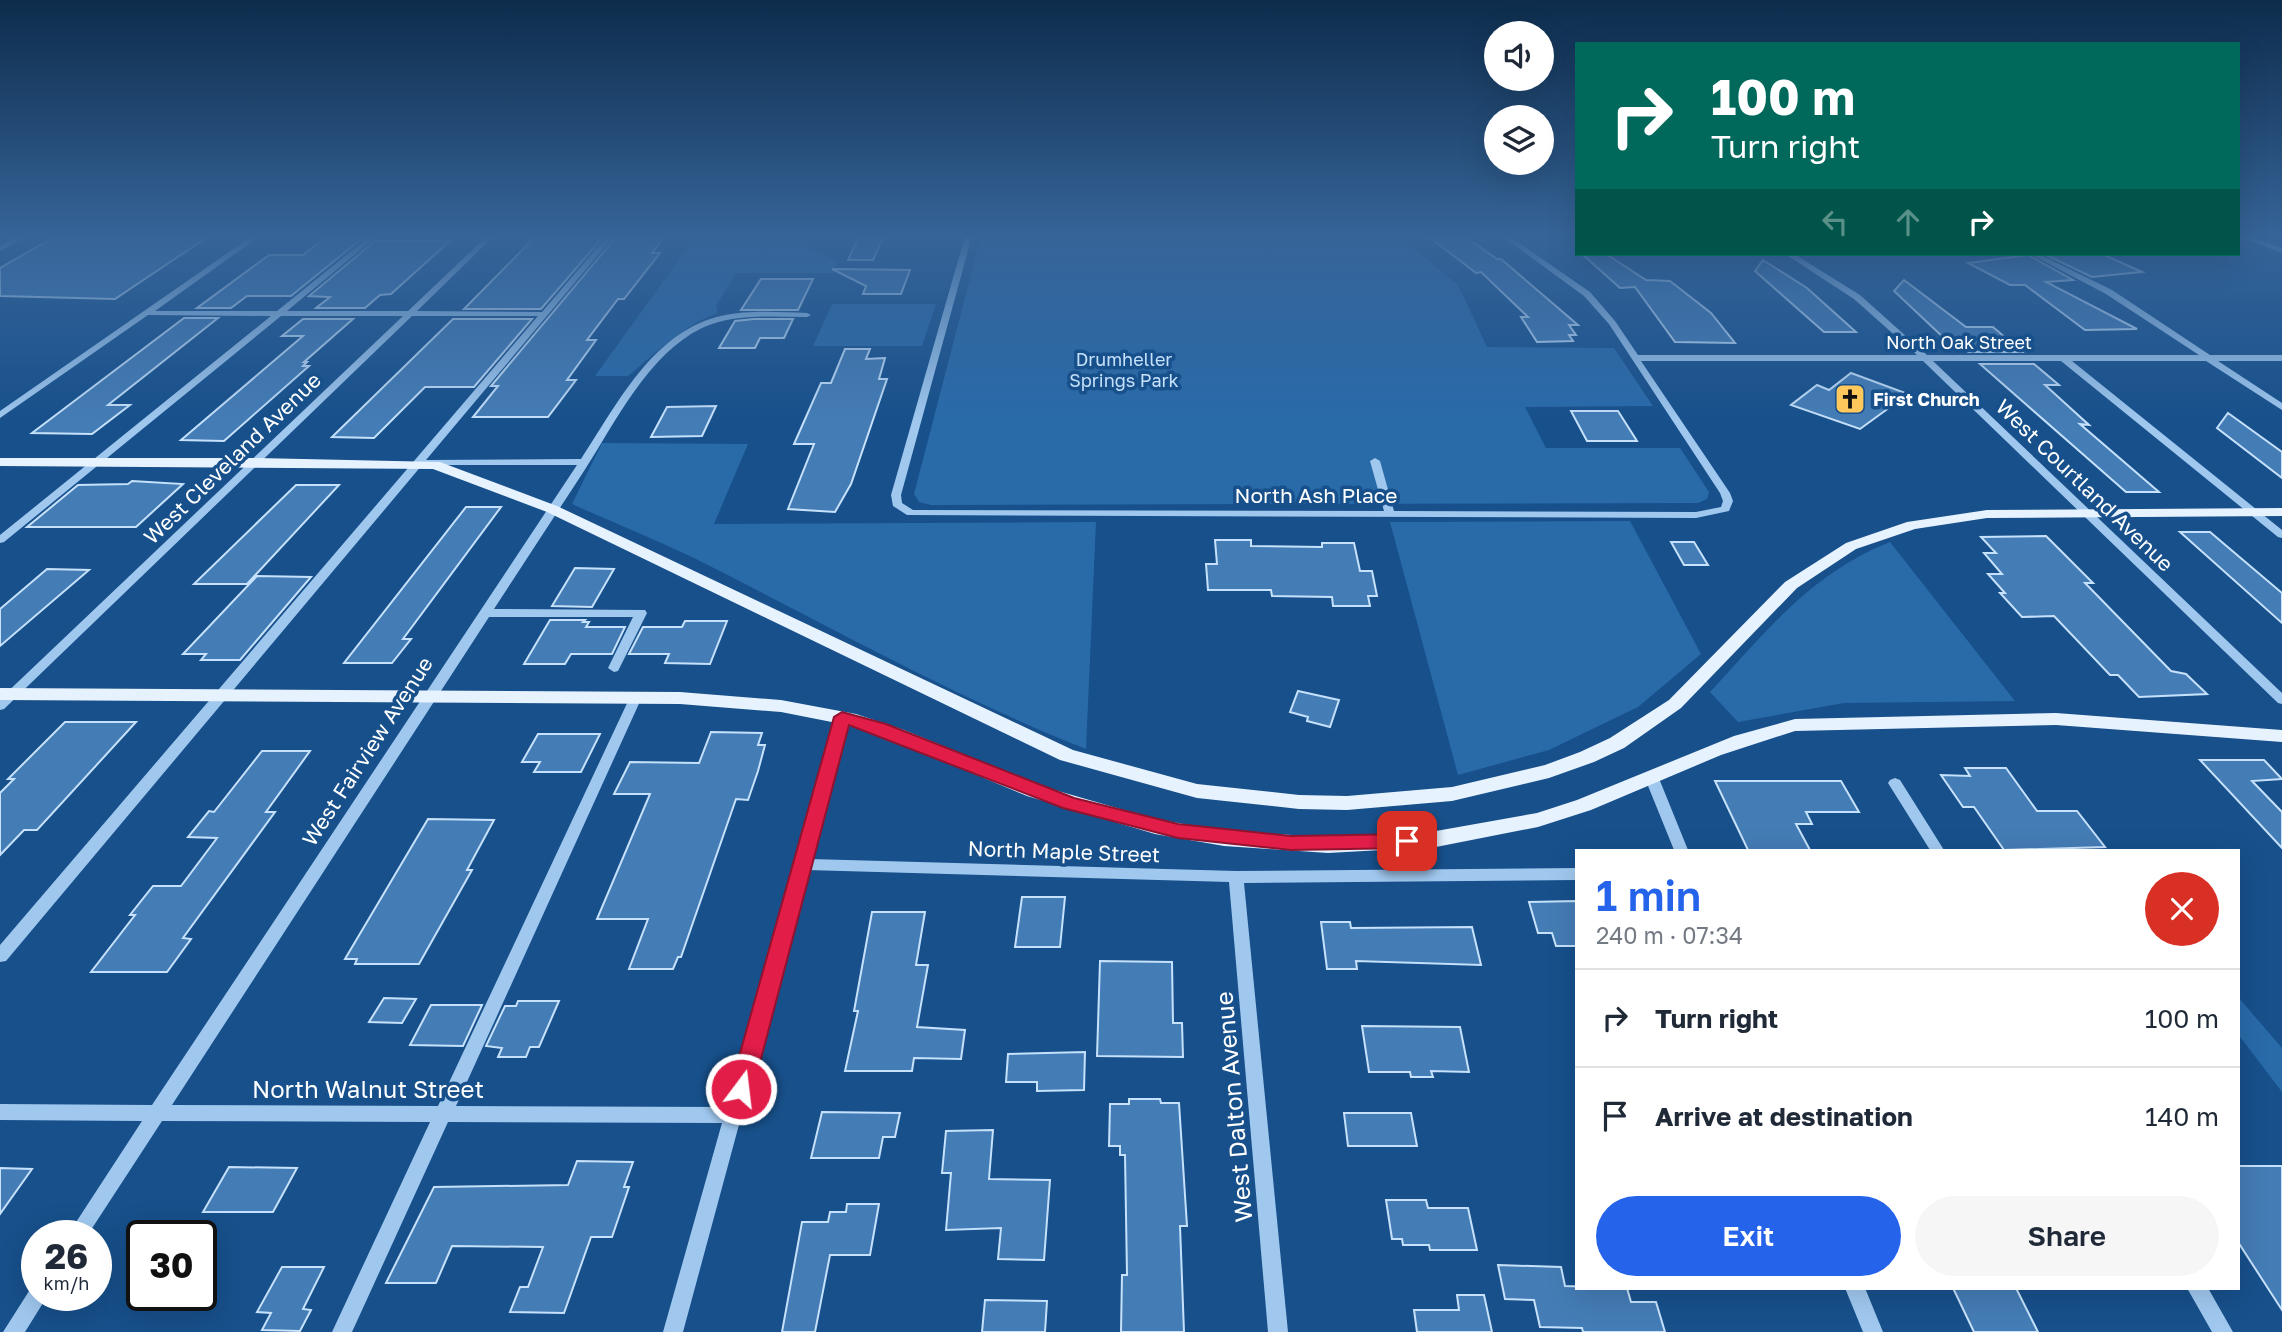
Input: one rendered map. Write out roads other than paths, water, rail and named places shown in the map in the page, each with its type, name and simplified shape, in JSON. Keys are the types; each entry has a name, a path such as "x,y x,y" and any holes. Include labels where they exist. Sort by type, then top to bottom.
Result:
{"main road":[{"path":"0,463 419,463 475,478 552,509 1067,755 1198,791 1254,799 1347,803 1441,796 1501,784 1549,771 1617,743 1675,704 1791,585 1851,546 1912,525 1962,518 2085,512 2282,512"},
{"path":"4,698 222,695 636,698 783,705 880,728 1070,803 1178,831 1253,841 1368,843 1443,837 1528,821 1581,806 1762,733 1795,725 2056,719 2282,736"}],"street":[{"path":"0,415 167,298"},
{"path":"0,540 297,298"},
{"name":"West Cleveland Avenue","path":"4,698 257,462 426,298"},
{"path":"0,956 558,298"},
{"name":"North Ash Place","path":"951,298 896,495 897,504 906,512 923,515 1696,515 1725,509 1728,502 1725,492 1637,358"},
{"path":"1590,298 1637,358"},
{"name":"West Courtland Avenue","path":"1858,298 1926,358 2282,700"},
{"path":"2118,298 2282,407"},
{"path":"146,313 544,314"},
{"name":"West Fairview Avenue","path":"86,1220 630,390 654,362 684,335 721,317 807,316"},
{"name":"North Oak Street","path":"1637,358 2282,358"},
{"path":"2063,358 2282,535"},
{"path":"1375,461 1390,514"},
{"path":"419,463 583,462"},
{"path":"484,613 641,613 614,668"},
{"path":"342,1332 636,698"},
{"path":"673,1332 735,1115 842,717"},
{"path":"1651,776 1681,849"},
{"path":"1895,783 1936,849"},
{"name":"North Maple Street","path":"801,863 1236,877 1575,874"},
{"name":"West Dalton Avenue","path":"1236,877 1278,1332"},
{"name":"North Walnut Street","path":"0,1112 735,1115"},
{"path":"1855,1290 1874,1332"},
{"path":"2198,1290 2223,1332"},
{"path":"13,1332 27,1311"}],"place":[{"name":"First Church","path":"1850,399"}],"park label":[{"name":"Drumheller Springs Park","path":"1124,369"}]}
